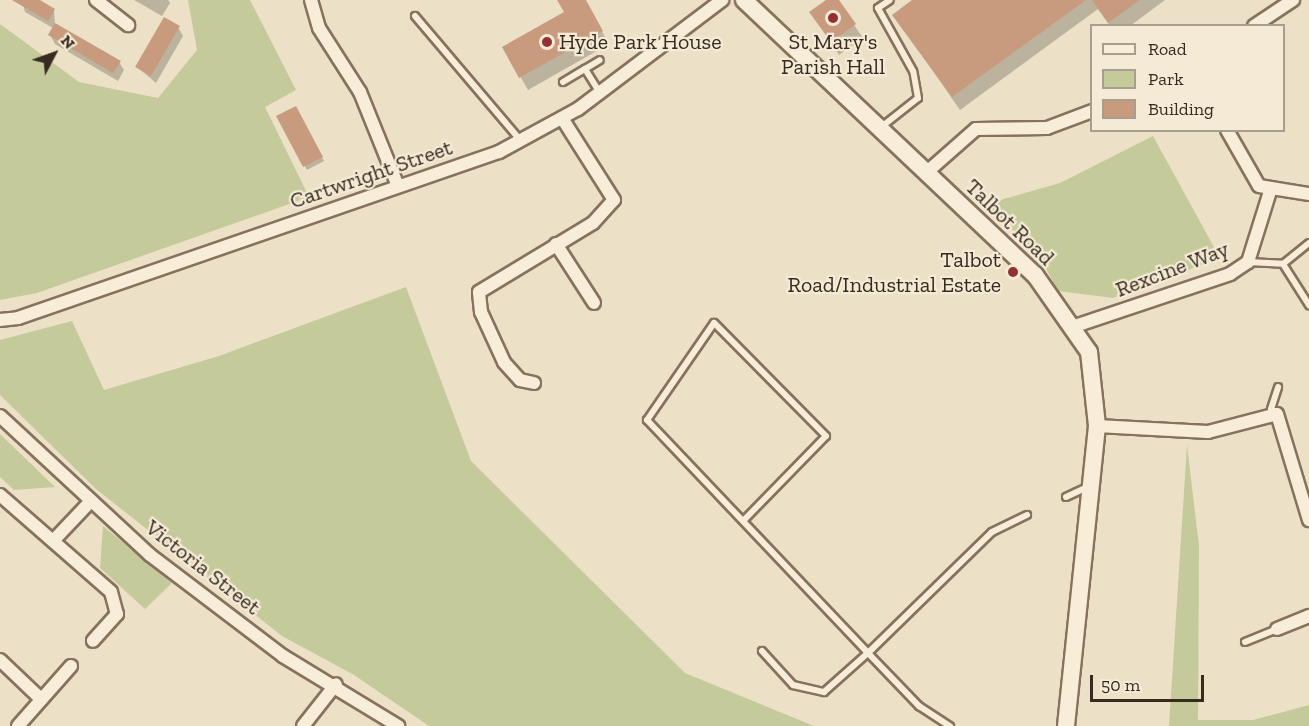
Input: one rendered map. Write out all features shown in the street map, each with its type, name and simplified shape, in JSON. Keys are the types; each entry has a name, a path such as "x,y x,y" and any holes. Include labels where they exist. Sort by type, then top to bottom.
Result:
{"street":[{"path":"96,0 128,26"},
{"path":"311,0 319,27 360,93 398,186"},
{"name":"Cartwright Street","path":"0,320 18,318 398,186 520,140 562,118 600,94 722,0"},
{"path":"1257,24 1293,0"},
{"name":"Talbot Road","path":"748,1 1035,275 1089,352 1097,426 1066,726"},
{"path":"927,172 976,129 1047,128 1090,112"},
{"path":"534,383 520,380 504,362 481,312 479,292 593,223 614,200 562,118"},
{"path":"1228,132 1259,186 1309,195"},
{"name":"Rexcine Way","path":"1072,327 1230,274 1248,262 1271,188"},
{"path":"556,244 594,303"},
{"path":"1097,426 1208,432 1277,414 1309,520"},
{"name":"Victoria Street","path":"0,416 90,502 239,623 398,726"},
{"path":"0,495 111,592 117,614 93,642"},
{"path":"53,541 90,502"},
{"path":"1277,629 1309,616"},
{"path":"0,660 41,699"},
{"path":"18,726 71,666"},
{"path":"303,726 336,684"}],"lane":[{"path":"880,128 918,98 913,71 878,8 890,0"},
{"path":"415,16 520,140"},
{"path":"563,82 600,60"},
{"path":"585,69 600,94"},
{"path":"1248,262 1283,264 1309,243"},
{"path":"1283,264 1309,305"},
{"path":"744,520 826,436 714,323 647,420 919,706 950,726"},
{"path":"1277,414 1271,408 1278,387"},
{"path":"1066,497 1091,485"},
{"path":"762,651 793,685 824,692 992,532 1027,515"},
{"path":"1245,642 1277,629"}],"green space":[{"path":"188,0 250,0 296,90 265,107 309,197 37,293 0,300 0,24 79,82 158,98 197,50"},
{"path":"1153,136 1220,258 1113,298 1058,291 1040,257 986,204 1060,183"},
{"path":"406,287 471,461 685,673 814,726 429,726 354,675 282,636 96,489 0,395 0,340 72,321 104,390 219,356"},
{"path":"0,434 55,487 14,490 0,477"},
{"path":"1187,445 1199,546 1198,720 1253,720 1309,705 1309,726 1169,726"},
{"path":"103,526 172,583 145,609 100,568"}],"building":[{"path":"12,0 40,0 55,9 48,21"},
{"name":"Hyde Park House","path":"557,0 586,0 603,31 519,78 502,47 564,12"},
{"name":"St Mary's Parish Hall","path":"826,0 839,0 856,24 831,42 809,12"},
{"path":"912,0 1086,0 952,97 892,15"},
{"path":"1092,0 1140,0 1108,23"},
{"path":"164,17 180,26 151,76 135,67"},
{"path":"55,23 121,61 113,73 48,35"},
{"path":"296,106 323,157 303,167 276,116"}],"place":[{"name":"St Mary's Parish Hall","path":"833,18"},
{"name":"Hyde Park House","path":"547,42"},
{"name":"Talbot Road/Industrial Estate","path":"1013,272"}]}
